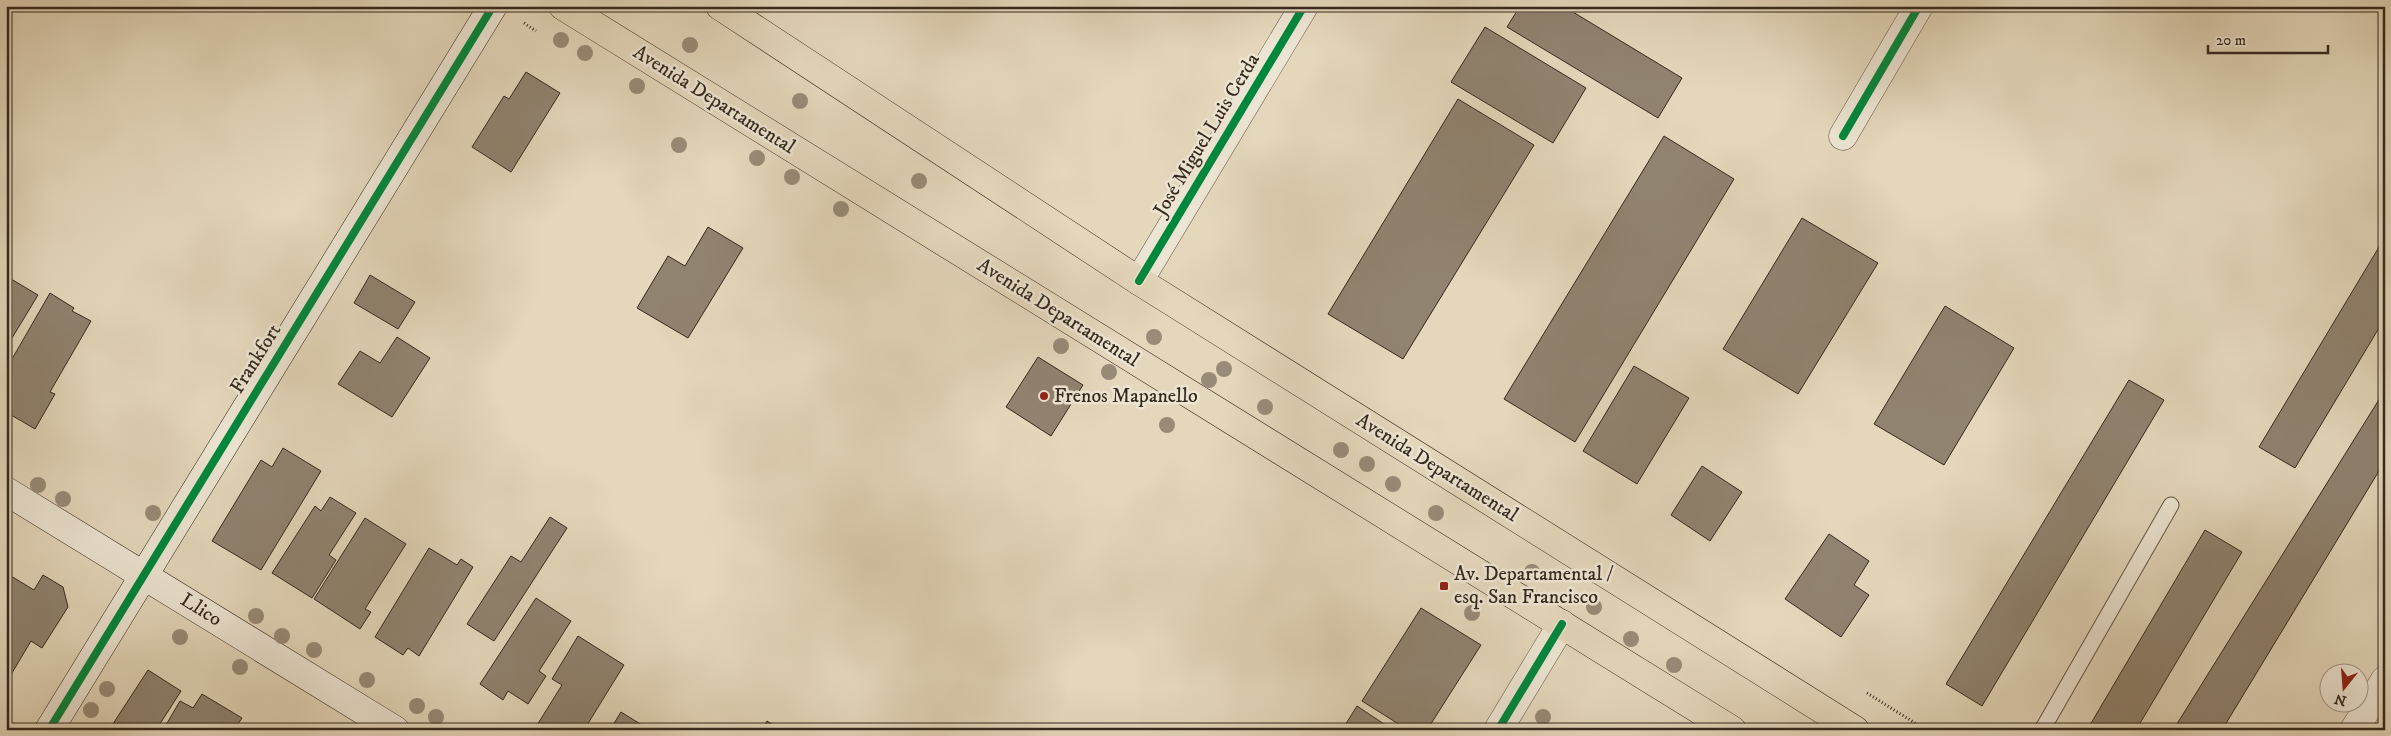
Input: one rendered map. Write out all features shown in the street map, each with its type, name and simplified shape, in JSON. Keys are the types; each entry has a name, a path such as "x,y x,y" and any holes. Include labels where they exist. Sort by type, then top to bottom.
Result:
{"main road":[{"name":"Avenida Departamental","path":"563,6 1732,730"},
{"name":"Avenida Departamental","path":"720,6 1139,281 1855,730"}],"street":[{"name":"Frankfort","path":"49,730 493,6"},
{"name":"José Miguel Luis Cerda","path":"1139,281 1304,6"},
{"path":"1843,136 1919,6"},
{"name":"Llico","path":"6,491 395,730"},
{"path":"1498,730 1562,624"},
{"path":"2354,730 2385,680"}],"lane":[{"path":"2042,730 2171,505"}],"building":[{"path":"1520,6 1563,6 1682,78 1658,118 1507,27"},
{"path":"1485,27 1586,88 1553,143 1451,82"},
{"path":"526,72 560,93 511,172 472,147 504,96 509,99"},
{"path":"1458,99 1534,145 1403,359 1328,314"},
{"path":"1664,136 1734,179 1575,442 1504,399"},
{"path":"1802,218 1878,263 1798,394 1723,349"},
{"path":"708,227 743,248 688,338 637,308 668,256 685,266"},
{"path":"2385,237 2385,318 2295,468 2259,447"},
{"path":"370,275 415,302 398,329 354,303"},
{"path":"6,276 38,295 6,348"},
{"path":"50,293 74,308 72,311 91,321 50,392 55,394 35,429 6,412 6,365 8,366"},
{"path":"1945,306 2014,348 1944,465 1874,424"},
{"path":"397,337 430,358 392,417 338,384 360,351 380,363"},
{"name":"Frenos Mapanello","path":"1038,357 1083,385 1051,436 1006,407"},
{"path":"1634,366 1689,398 1637,484 1583,451"},
{"path":"2129,380 2164,400 1982,706 1946,684"},
{"path":"2385,390 2385,461 2222,730 2180,730 2175,727"},
{"path":"283,448 321,471 261,570 212,541 261,460 272,467"},
{"path":"1702,466 1742,492 1710,541 1671,515"},
{"path":"330,497 356,513 329,555 336,560 312,598 272,573 315,506 321,511"},
{"path":"550,517 567,528 494,641 467,624 511,556 521,562"},
{"path":"365,518 406,544 365,609 371,612 360,629 314,599"},
{"path":"2205,530 2242,552 2136,730 2087,730"},
{"path":"1829,534 1869,561 1854,585 1869,595 1841,637 1785,599"},
{"path":"429,548 457,565 461,559 473,567 419,656 408,648 403,655 375,637"},
{"path":"6,573 34,590 43,575 63,587 68,607 42,648 31,641 6,683"},
{"path":"536,598 571,621 539,671 546,676 528,704 508,691 503,700 480,684"},
{"path":"1421,608 1481,645 1427,730 1408,730 1362,701"},
{"path":"578,636 624,665 584,730 534,730 562,685 552,679"},
{"path":"148,670 181,691 156,730 109,730"},
{"path":"202,694 242,718 234,730 163,730 180,701 193,708"},
{"path":"1357,706 1393,730 1342,730"},
{"path":"621,712 650,730 610,730"},
{"path":"767,721 781,730 762,730"}],"cycle path":[{"path":"49,730 493,6"},
{"path":"1139,281 1304,6"},
{"path":"1843,136 1919,6"},
{"path":"1498,730 1562,624"}],"place":[{"name":"Frenos Mapanello","path":"1044,396"},
{"name":"Av. Departamental / esq. San Francisco","path":"1444,586"}]}
